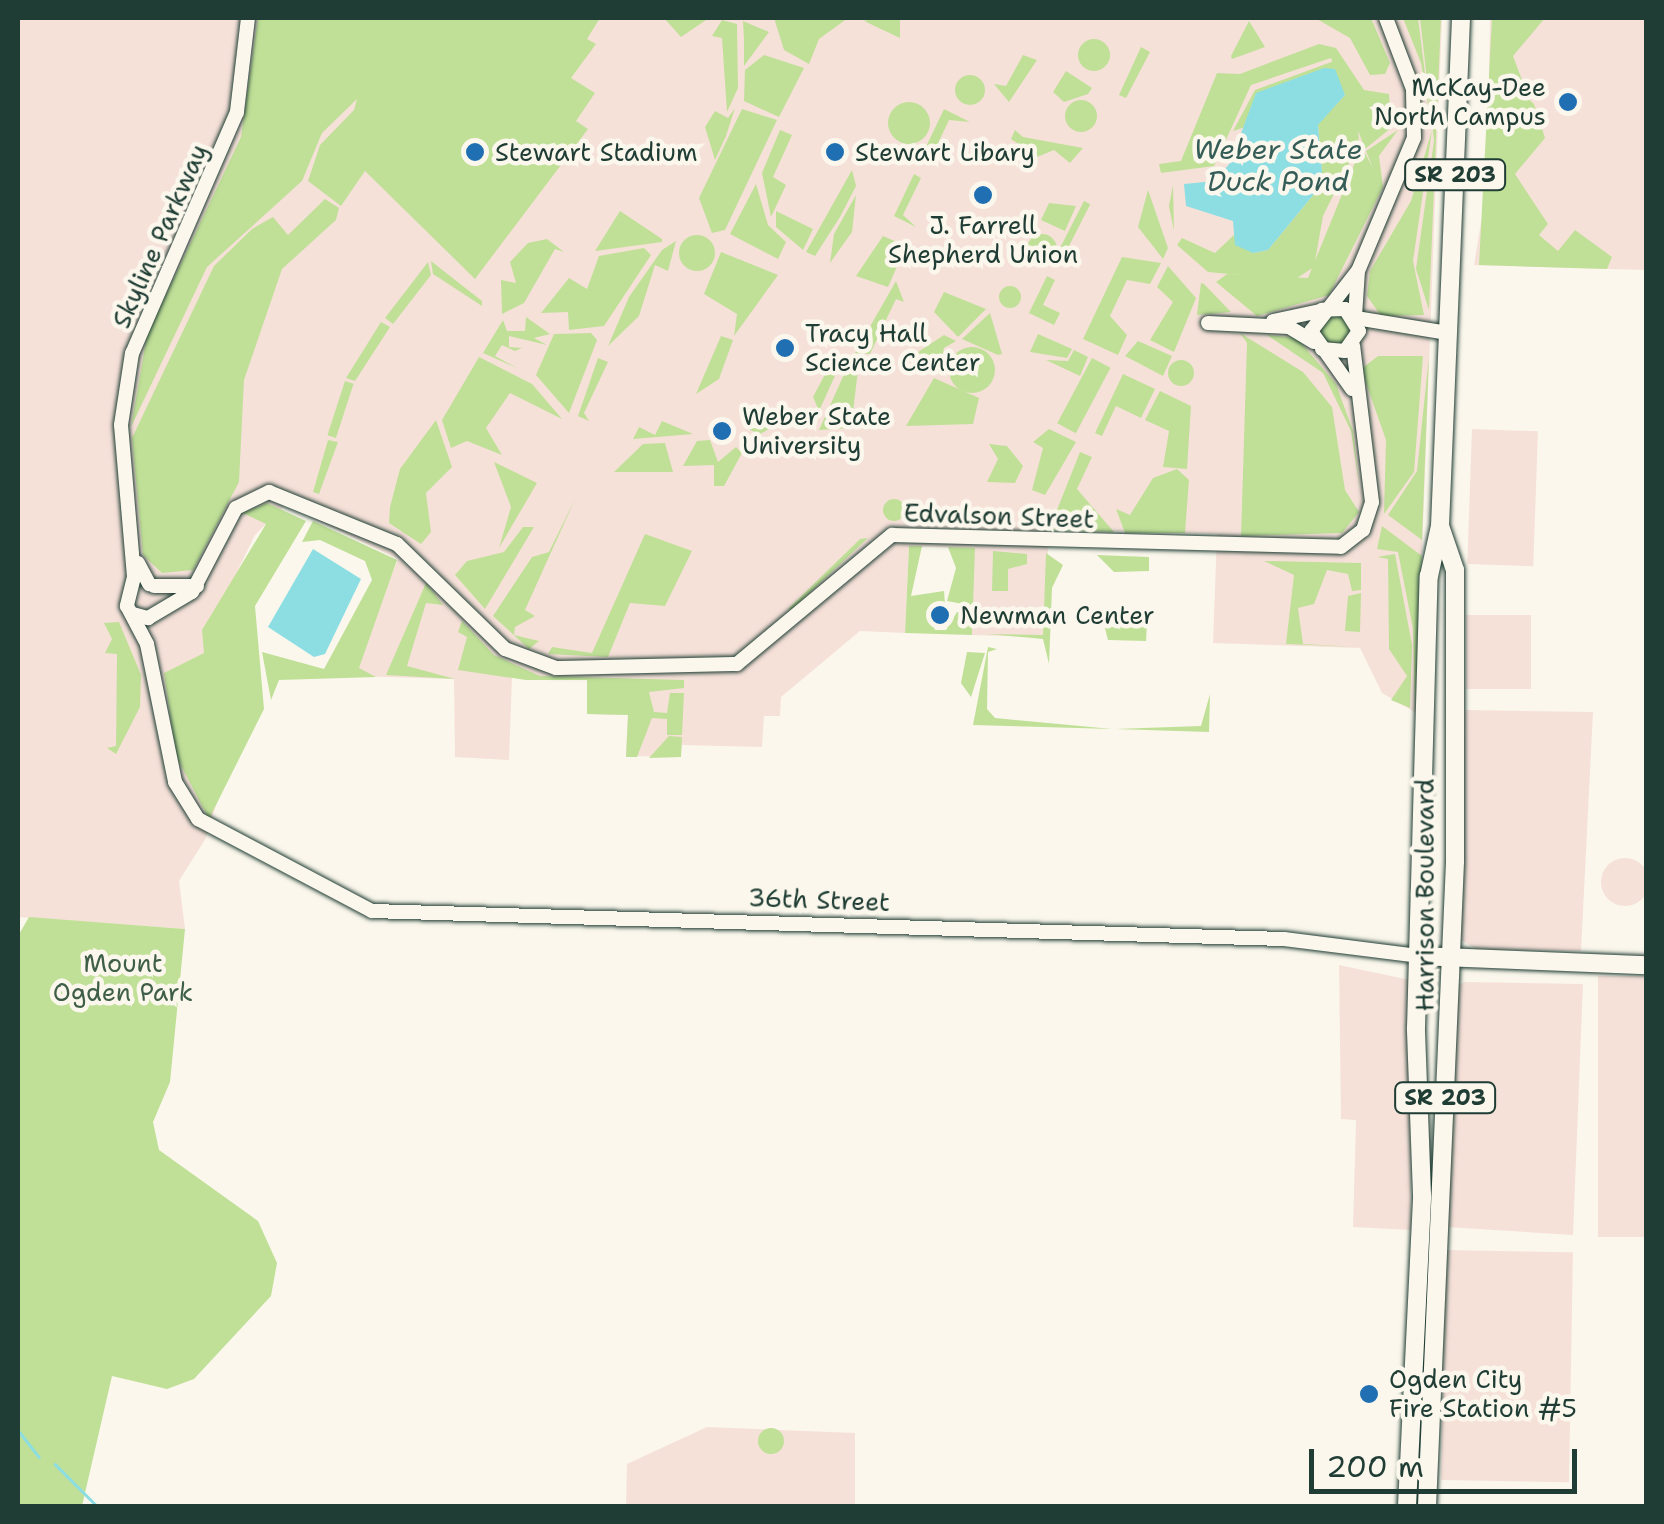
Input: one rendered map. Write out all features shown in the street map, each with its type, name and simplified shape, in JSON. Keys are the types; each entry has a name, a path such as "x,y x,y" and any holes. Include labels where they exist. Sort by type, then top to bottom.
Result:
{"main road":[{"name":"Harrison Boulevard","path":"1407,1506 1422,1211 1418,956 1429,576 1440,526 1461,18"},
{"name":"Harrison Boulevard","path":"1428,1506 1452,958 1455,570 1440,526"},
{"name":"36th Street","path":"1418,956 1646,965"}],"street":[{"name":"Skyline Parkway","path":"133,614 120,452 132,353 232,126 248,18"},
{"path":"1354,392 1358,272 1414,138 1409,74 1386,18"},
{"path":"1354,392 1316,344 1321,311 1358,272"},
{"path":"1208,323 1260,324 1321,311 1355,317 1394,331 1448,333"},
{"path":"1260,324 1334,354 1394,331"},
{"name":"Edvalson Street","path":"197,586 236,508 274,493 422,560 517,658 556,668 701,670 750,656 892,535 1324,549 1356,538 1372,502 1354,392"},
{"name":"Skyline Parkway","path":"129,533 151,585 155,613"},
{"path":"131,588 197,586"},
{"path":"133,614 155,613 197,586"},
{"name":"36th Street","path":"147,644 155,613"},
{"name":"36th Street","path":"133,614 147,644 168,759 198,819 372,910 1284,939 1418,956"}],"shaded area":[{"name":"Weber State University","path":"18,18 1442,18 1416,713 1382,693 1360,648 1213,643 1217,534 1049,529 1044,637 971,635 973,548 909,546 905,633 860,631 781,697 780,716 764,716 762,747 682,745 680,757 626,756 628,715 587,714 587,680 512,678 509,760 455,757 454,679 351,676 398,559 285,505 255,535 206,635 230,760 206,838 179,881 185,929 18,917"},
{"name":"McKay-Dee North Campus","path":"1490,18 1646,18 1646,270 1474,265 1487,187"},
{"path":"1472,429 1538,431 1533,566 1467,564"},
{"path":"1466,615 1531,615 1531,689 1466,689"},
{"path":"1465,710 1593,712 1581,951 1477,949 1459,939"},
{"path":"1625,858 1642,865 1649,882 1642,899 1625,906 1608,899 1601,882 1608,865"},
{"path":"1339,965 1410,980 1411,1230 1353,1227 1356,1120 1341,1119"},
{"path":"1598,976 1646,976 1646,1237 1598,1237"},
{"path":"1464,982 1583,984 1573,1235 1446,1227 1455,988"},
{"path":"1445,1250 1573,1252 1569,1482 1441,1480"},
{"path":"707,1427 855,1433 855,1506 626,1506 627,1464"}],"green space":[{"path":"258,18 600,18 587,39 596,44 571,78 595,93 576,121 588,129 475,279 365,171 341,206 308,181 320,145 354,110 357,99 322,133 302,181 207,267 131,427 147,335 241,137"},
{"path":"664,18 709,18 681,37"},
{"path":"774,18 848,18 819,39 809,64 784,50"},
{"path":"875,18 900,18 900,38 864,21"},
{"path":"1315,18 1371,18 1390,63 1385,74 1370,75 1350,38"},
{"path":"1403,18 1418,18 1432,128 1421,63"},
{"path":"1420,18 1441,18 1429,310 1416,269 1434,141"},
{"path":"1492,18 1545,18 1513,56 1522,80 1516,88 1534,104 1545,138 1515,174 1548,224 1539,235 1558,251 1575,230 1612,257 1607,269 1479,265"},
{"path":"722,20 737,24 738,88 727,112 722,38 712,36"},
{"path":"743,21 769,32 744,66 744,40"},
{"path":"1249,21 1265,47 1232,59 1231,56"},
{"path":"1094,39 1106,43 1110,55 1106,67 1094,71 1082,67 1078,55 1082,43"},
{"path":"1319,44 1336,48 1364,90 1389,94 1391,128 1365,149 1331,58 1251,85 1214,166 1161,173 1159,164 1181,161 1217,73 1240,74"},
{"path":"1141,47 1150,52 1126,98 1119,95"},
{"path":"764,55 804,68 779,117 744,101 745,70"},
{"path":"1023,55 1037,60 1009,102 994,84 1006,86"},
{"path":"1334,61 1358,125 1359,143 1323,216 1314,267 1294,280 1208,272 1177,245 1182,238 1215,253 1234,235 1253,253 1268,250 1323,183 1318,124 1345,95 1233,131 1255,90"},
{"path":"1066,71 1092,88 1088,94 1064,102 1053,92"},
{"path":"970,75 981,79 985,90 981,101 970,105 959,101 955,90 959,79"},
{"path":"1081,100 1093,104 1097,116 1093,128 1081,132 1069,128 1065,116 1069,104"},
{"path":"909,102 924,108 930,123 924,138 909,144 894,138 888,123 894,108"},
{"path":"735,108 715,160 705,127 715,111 728,118"},
{"path":"742,109 777,120 725,230 712,233 699,198"},
{"path":"944,109 970,122 949,120 933,154 924,151"},
{"path":"780,130 792,135 773,177 786,185 771,217 762,173"},
{"path":"1015,130 1023,137 1083,148 1070,163 1054,150 1037,157 1011,139"},
{"path":"1398,130 1379,156 1383,187 1329,295 1257,316 1216,282 1227,274 1308,278 1356,160 1365,153 1373,168 1366,151"},
{"path":"1432,130 1413,261 1424,315 1381,316 1367,296 1370,271 1411,201"},
{"path":"852,170 856,186 840,217 815,256 806,252"},
{"path":"914,174 921,178 903,215 916,227 894,216"},
{"path":"1163,177 1169,206 1173,185 1174,231"},
{"path":"756,184 768,225 786,242 778,259 730,234"},
{"path":"1148,190 1168,248 1163,259 1138,227"},
{"path":"856,195 852,232 830,263 834,234"},
{"path":"325,199 339,208 336,220 282,269 244,380 239,482 193,570 162,573 143,555 132,438 214,266 252,229 273,217 288,235"},
{"path":"1084,201 1090,204 1061,262 1054,259"},
{"path":"1049,203 1076,206 1065,231 1041,220"},
{"path":"620,211 662,239 662,242 595,251"},
{"path":"776,211 813,229 803,250 776,227"},
{"path":"1042,234 1053,238 1057,249 1053,260 1042,264 1031,260 1027,249 1031,238"},
{"path":"697,235 709,241 715,253 709,265 697,271 685,265 679,253 685,241"},
{"path":"883,236 906,246 888,287 856,276"},
{"path":"547,239 564,252 555,249 524,303 502,314 501,280 516,283 510,262 528,243"},
{"path":"676,241 668,271 655,265 639,316 608,346 629,297 662,250"},
{"path":"644,248 651,255 604,326 569,330 568,312 541,313 569,278 587,289 599,256"},
{"path":"721,252 778,275 734,336 737,314 704,294"},
{"path":"1122,257 1161,263 1150,284 1127,280 1110,316 1127,335 1118,355 1083,339"},
{"path":"431,261 482,301 482,306 433,274"},
{"path":"428,262 431,275 393,324 385,318"},
{"path":"1168,266 1196,298 1174,352 1150,340 1173,302 1157,287"},
{"path":"1047,276 1055,280 1043,305 1060,313 1054,325 1029,313"},
{"path":"896,281 904,302 896,299 870,354 855,353"},
{"path":"1201,283 1204,284 1231,312 1197,315"},
{"path":"1010,286 1018,289 1018,305 1010,308 1002,305 999,297 1002,289"},
{"path":"944,292 986,309 958,337 934,312"},
{"path":"990,313 1002,354 998,355 962,339"},
{"path":"1335,316 1346,320 1350,331 1346,342 1335,346 1324,342 1320,331 1324,320"},
{"path":"526,317 550,334 534,338 547,345 509,336 509,347 522,348 515,351 502,345 495,356 517,368 483,353 503,320 507,331 525,331"},
{"path":"381,322 390,327 355,381 346,378"},
{"path":"591,333 597,340 569,413 536,375 554,334"},
{"path":"1240,333 1303,372 1332,407 1345,490 1359,512 1342,533 1241,536 1247,343"},
{"path":"1038,334 1072,349 1067,358 1030,352"},
{"path":"944,335 956,341 944,348 939,375 918,352"},
{"path":"1267,335 1297,338 1336,384 1353,431 1360,491 1351,431 1323,373"},
{"path":"721,336 733,340 719,379 696,394"},
{"path":"1138,341 1172,356 1163,376 1125,356"},
{"path":"972,347 988,354 995,370 988,386 972,393 956,386 949,370 956,354"},
{"path":"1074,350 1088,357 1080,376 1046,360 1068,361"},
{"path":"1378,356 1423,356 1414,472 1384,514 1386,440 1361,369"},
{"path":"1429,356 1422,540 1388,515 1417,471"},
{"path":"479,357 532,384 562,419 510,393 486,428 502,455 467,441 451,448 442,420"},
{"path":"598,358 608,362 584,413 589,421 578,416"},
{"path":"1092,358 1111,368 1076,433 1057,423"},
{"path":"1181,360 1190,364 1194,373 1190,382 1181,386 1172,382 1168,373 1172,364"},
{"path":"859,362 851,428 819,430 846,370"},
{"path":"831,363 839,367 819,411 813,397"},
{"path":"1123,374 1155,389 1141,418 1116,406 1102,436 1095,433"},
{"path":"934,378 979,398 973,424 906,426"},
{"path":"345,381 354,384 336,438 327,435"},
{"path":"1160,391 1191,406 1187,469 1163,467 1169,431 1145,420"},
{"path":"748,407 756,419 785,420 760,434 750,430"},
{"path":"436,420 452,467 426,493 431,532 421,544 389,523 390,507 400,469"},
{"path":"662,421 693,434 633,439 639,427 655,435"},
{"path":"1049,429 1076,442 1045,495 1032,490 1043,448 1033,442"},
{"path":"328,440 338,442 319,494 313,492"},
{"path":"710,440 718,462 736,447 742,453 724,486 714,486 714,465 683,466 697,441"},
{"path":"665,443 673,472 614,472 643,444"},
{"path":"989,444 1007,446 1023,466 1015,483 987,482 998,459"},
{"path":"1080,452 1092,457 1077,489 1114,532 1049,530"},
{"path":"494,462 537,483 499,548 511,507"},
{"path":"1177,469 1189,480 1185,533 1125,533 1116,509 1130,515 1153,478"},
{"path":"576,497 525,610 535,616 515,627 514,635 539,641 529,649 493,616 532,557 549,552"},
{"path":"894,499 902,502 902,518 894,521 886,518 883,510 886,502"},
{"path":"267,503 306,521 255,606 264,709 209,819 176,756 164,673 204,653 202,630 266,524 243,513"},
{"path":"313,521 397,560 359,668 376,677 279,680 271,700 262,652 324,669 372,580 365,561 320,540 302,542"},
{"path":"1382,526 1422,556 1415,710 1413,629 1398,552 1377,549"},
{"path":"523,527 534,527 485,609 455,575 467,561 504,552"},
{"path":"645,534 692,551 665,606 630,603 608,657 548,654 552,647 592,653"},
{"path":"868,538 792,609 788,609 860,539"},
{"path":"909,546 922,546 911,596 944,591 945,604 930,614 935,630 946,630 957,612 972,613 972,635 905,633"},
{"path":"948,547 975,548 973,606 947,601 956,568"},
{"path":"993,551 1027,554 1027,564 1008,569 1008,591 992,591"},
{"path":"1046,553 1063,565 1052,588 1049,664 1043,639 987,634 1043,635"},
{"path":"1395,554 1412,645 1410,708 1391,700 1407,676 1389,649 1388,559 1377,557"},
{"path":"1097,555 1149,557 1149,571 1114,572"},
{"path":"1264,561 1361,563 1361,590 1352,591 1348,574 1327,570 1314,604 1298,608 1303,644 1358,647 1286,644 1294,575"},
{"path":"426,583 443,605 426,603 407,666 455,679 386,675"},
{"path":"1361,593 1360,632 1345,631 1348,596"},
{"path":"1101,613 1147,623 1146,641 1108,640"},
{"path":"462,621 494,655 540,676 684,680 684,688 649,692 654,712 667,713 670,693 684,693 682,735 667,735 667,719 652,718 637,757 626,757 628,715 587,714 587,680 526,680 458,670 467,637 458,632"},
{"path":"119,622 141,675 140,707 116,754 107,748 116,746 117,654 105,653 112,639 104,623"},
{"path":"988,647 997,649 988,652 987,709 995,718 1112,729 973,725"},
{"path":"967,652 985,653 971,697 961,683"},
{"path":"1210,694 1209,732 1115,729 1201,726"},
{"path":"669,736 682,737 681,757 649,758"},
{"name":"Mount Ogden Park","path":"29,917 185,929 170,1082 153,1122 159,1150 258,1221 277,1263 271,1296 194,1379 167,1389 112,1376 82,1506 18,1506 18,936"},
{"path":"771,1428 781,1431 781,1451 771,1454 761,1451 758,1441 761,1431"}],"water":[{"name":"Weber State Duck Pond","path":"1324,68 1335,69 1345,95 1318,125 1323,183 1268,250 1253,253 1235,245 1233,221 1186,206 1184,184 1215,181 1230,163 1256,93"},
{"path":"313,549 361,579 325,654 314,657 268,627"}],"waterway":[{"path":"18,1430 39,1457"},
{"path":"55,1464 97,1506"}],"place":[{"name":"McKay-Dee North Campus","path":"1568,102"},
{"name":"Stewart Stadium","path":"475,152"},
{"name":"Stewart Libary","path":"835,152"},
{"name":"J. Farrell Shepherd Union","path":"983,195"},
{"name":"Tracy Hall Science Center","path":"785,348"},
{"name":"Weber State University","path":"722,431"},
{"name":"Newman Center","path":"940,615"},
{"name":"Ogden City Fire Station #5","path":"1369,1394"}]}
